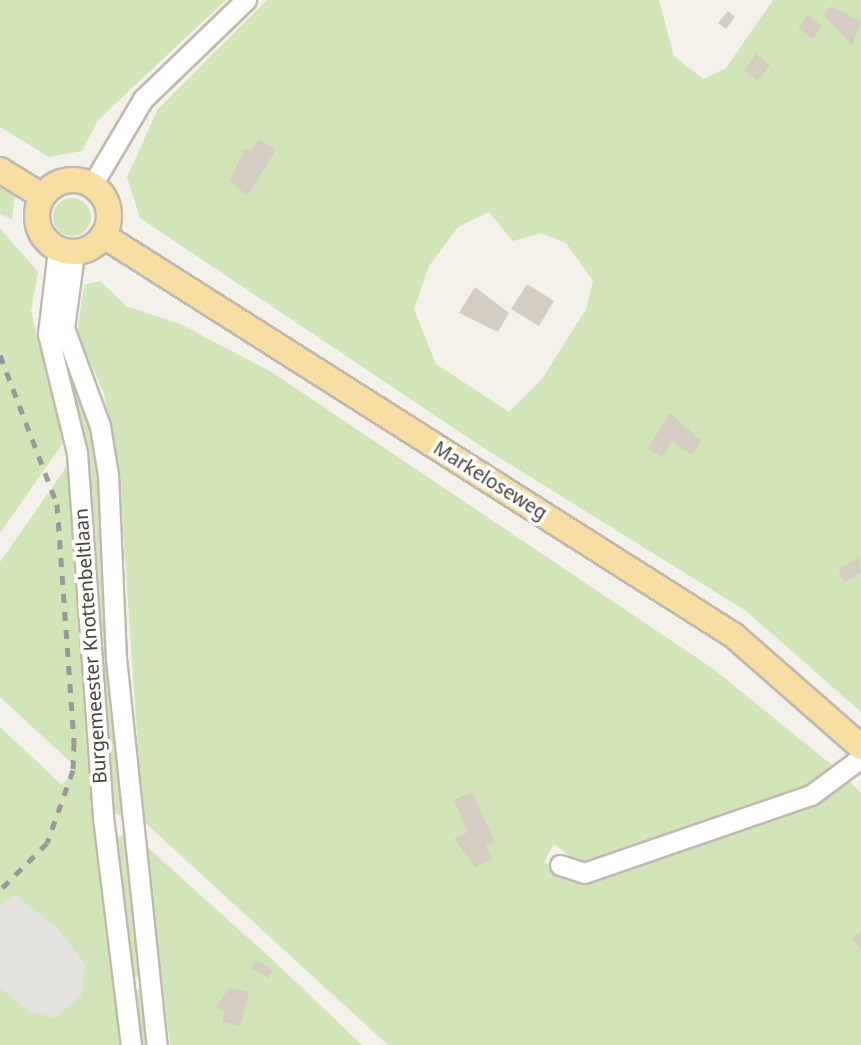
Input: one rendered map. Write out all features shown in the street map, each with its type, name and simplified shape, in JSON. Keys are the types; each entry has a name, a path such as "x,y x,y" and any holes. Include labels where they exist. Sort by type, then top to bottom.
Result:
{"main road":[{"path":"0,170 42,197"},
{"path":"70,180 92,185 109,208 104,236 66,252 39,230 42,197 70,180"},
{"name":"Markeloseweg","path":"104,236 733,635 861,747"}],"street":[{"path":"92,185 143,99 246,0"},
{"name":"Burgemeester Knottenbeltlaan","path":"66,252 48,334 77,453 103,817 131,1045"},
{"name":"Burgemeester Knottenbeltlaan","path":"66,252 64,328 100,426 108,474 116,658 157,1045"},
{"path":"560,865 584,873 811,795 861,758"}],"green space":[{"path":"0,0 226,0 98,120 82,151 49,157 0,127"},
{"path":"267,0 659,0 674,56 703,79 726,68 773,0 861,0 861,712 746,611 479,445 140,218 127,177 158,109","holes":["489,212 513,241 541,233 566,243 593,281 586,309 542,379 509,412 436,364 414,309 429,266 458,227"]},
{"path":"0,184 15,195 12,219 0,214"},
{"path":"72,198 86,203 91,217 86,231 72,236 58,231 53,217 58,203"},
{"path":"0,228 38,272 31,311 63,443 0,533"},
{"path":"100,281 126,306 180,324 270,371 712,668 837,769 828,781 583,866 554,844 544,862 579,881 847,779 861,793 861,1045 388,1045 143,821 119,472 104,393 77,333 84,285"},
{"path":"57,336 97,437 124,817 107,809 87,476"},
{"path":"67,466 89,779 122,1045 0,1045 0,727 62,785 77,768 0,697 0,562"},
{"path":"127,835 145,976 128,978 111,839"},
{"path":"145,845 275,962 362,1045 170,1045"},
{"path":"146,988 153,1045 137,1045 130,992"}],"shaded area":[{"path":"15,894 59,930 85,964 81,996 55,1018 28,1011 0,987 0,905"}],"building":[{"path":"831,6 861,22 852,46 824,15"},
{"path":"728,11 735,17 726,29 718,23"},
{"path":"808,15 822,26 813,39 798,28"},
{"path":"756,54 770,65 758,81 744,70"},
{"path":"259,139 276,150 247,196 230,180 245,148 251,151"},
{"path":"527,284 554,301 539,326 511,309"},
{"path":"475,287 509,313 498,332 459,313"},
{"path":"670,413 701,441 692,455 672,441 662,457 648,448"},
{"path":"860,556 861,573 844,582 838,570"},
{"path":"472,792 495,842 486,846 492,859 475,867 454,838 468,832 454,800"},
{"path":"861,931 861,949 852,939"},
{"path":"256,960 273,970 268,978 251,968"},
{"path":"229,988 249,992 240,1026 223,1022 224,1012 216,1007"}],"railway":[{"path":"0,355 57,504 74,742 73,770 47,843 0,890"}]}
